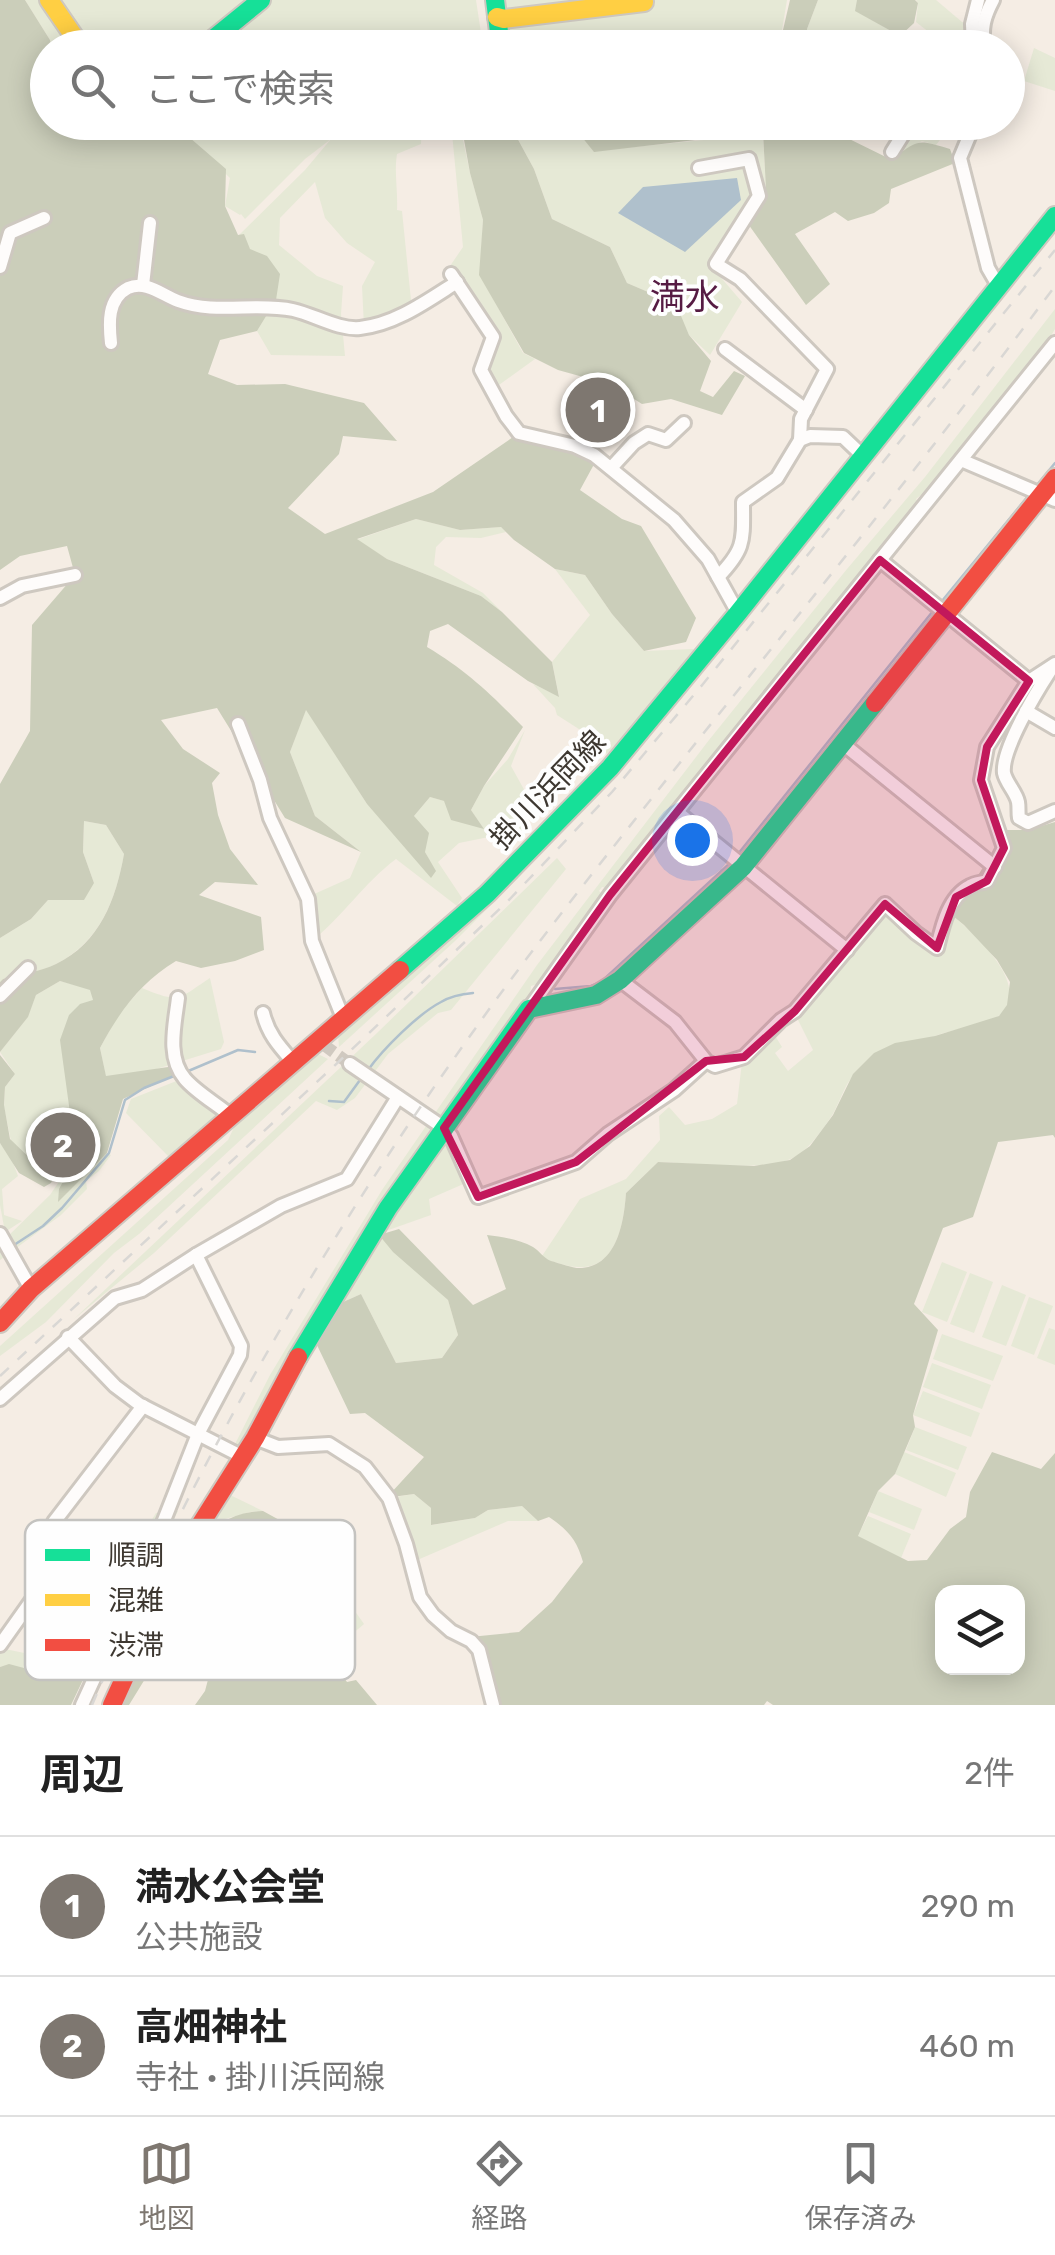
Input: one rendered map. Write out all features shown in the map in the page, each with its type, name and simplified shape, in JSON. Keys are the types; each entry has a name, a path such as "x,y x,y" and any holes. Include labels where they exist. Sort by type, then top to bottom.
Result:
{"street":[{"path":"49,0 70,30"},
{"path":"224,30 261,0"},
{"path":"972,30 978,0"},
{"path":"982,30 984,14 993,0"},
{"path":"496,8 504,18 644,2"},
{"path":"892,152 900,140"},
{"path":"968,140 960,158 988,268 999,287"},
{"path":"699,168 749,159 759,196 716,264 740,279 828,369 802,419 800,440 777,478 743,502 743,541 735,560 718,577"},
{"name":"掛川浜岡線","path":"0,1322 31,1288 321,1042 487,894 610,768 1055,216"},
{"path":"0,268 10,233 44,218"},
{"path":"142,285 150,223"},
{"path":"112,343 110,315 115,301 123,291 142,285 192,306 292,310 355,328 396,318 454,278 493,337 481,370 519,433 594,454 674,520 708,559 738,613"},
{"path":"206,1520 388,1208 546,983 610,896 1055,343"},
{"path":"724,349 806,410"},
{"path":"610,468 648,434 666,440 684,423"},
{"path":"800,440 810,436 843,437 863,456"},
{"path":"961,460 1048,498"},
{"path":"532,1004 596,996 620,980 743,866 946,612 1048,498 1055,478"},
{"path":"880,560 1030,680"},
{"path":"0,598 22,586 75,575"},
{"path":"620,980 674,1022 706,1062 715,1066 744,1057 780,1020 795,1011 885,904 937,948 956,898 970,886 987,882 1004,848 981,780 987,748 1030,680 1055,664 1026,711 1005,762 1004,776 1018,802 1018,818 1028,823 1055,811"},
{"path":"1026,711 1055,728"},
{"path":"238,724 270,818 308,899 312,941 344,1018"},
{"path":"842,743 994,866"},
{"path":"678,812 847,950"},
{"path":"0,996 28,968"},
{"path":"178,998 175,1061 181,1073 231,1116"},
{"path":"262,1012 273,1040 293,1062"},
{"path":"354,1067 444,1128 478,1197 576,1162 706,1062"},
{"path":"0,1399 114,1298 142,1290 281,1206 347,1179 398,1097"},
{"path":"5,1244 31,1288"},
{"path":"164,1520 198,1434 240,1355 241,1346 196,1255"},
{"path":"68,1337 114,1386 144,1406 243,1457"},
{"path":"56,1520 144,1406"},
{"path":"255,1438 278,1447 329,1444 366,1468 389,1498 420,1596 441,1622 471,1640 479,1650 493,1705"},
{"path":"0,1645 25,1610"},
{"path":"82,1705 93,1680"},
{"path":"112,1705 123,1680"}],"highlighted area":[{"path":"880,560 1029,681 987,747 981,780 1004,848 987,881 956,897 937,948 885,904 795,1011 744,1057 706,1061 576,1162 478,1197 444,1128 610,895"}],"green space":[{"path":"0,0 25,0 44,30 30,30 30,140 192,140 226,169 225,206 238,235 244,234 250,249 267,256 280,274 276,300 257,331 220,340 208,374 237,385 285,384 364,403 397,441 343,436 339,454 288,508 325,534 433,492 519,433 598,457 580,490 622,519 641,526 696,618 686,642 644,651 585,575 555,569 501,527 460,530 416,519 357,539 387,559 481,596 502,612 552,662 559,697 528,681 448,624 430,631 427,647 478,684 523,727 471,810 484,829 451,820 444,801 430,797 414,816 429,833 425,852 436,871 431,878 367,804 306,710 290,752 315,816 361,852 285,818 217,708 161,720 183,749 220,773 212,783 218,815 230,849 258,885 215,882 199,895 261,917 264,950 201,968 176,961 132,999 100,1048 106,1076 175,1066 179,1073 123,1099 107,1153 58,1202 59,1189 84,1143 70,1113 60,1040 69,1015 80,1004 93,1000 90,990 60,981 36,995 28,1017 0,1052 0,982 56,964 84,944 111,903 124,854 106,825 84,821 83,852 94,883 84,900 48,900 31,919 0,938 0,784 30,731 32,625 75,575 67,546 20,556 0,570"},
{"path":"25,0 476,0 481,30 44,30"},
{"path":"502,0 787,0 782,30 505,30"},
{"path":"790,0 818,0 807,30 783,30"},
{"path":"818,0 857,0 856,11 889,30 807,30"},
{"path":"857,0 918,3 914,23 906,30 889,30 855,11"},
{"path":"916,0 936,0 962,22 972,24 971,30 926,30 916,22"},
{"path":"1034,48 1055,58 1055,91 1025,81"},
{"path":"191,140 330,140 245,219 225,206 230,178"},
{"path":"330,140 421,140 421,144 397,154 396,161 397,210 402,211 412,310 364,327 362,286 375,262 347,243 325,218 315,182 280,218 279,245 317,276 343,286 345,356 271,355 257,331 276,300 250,249 238,236"},
{"path":"453,140 463,140 483,220 480,275 523,353 535,359 492,390 481,370 493,337 448,269 463,247"},
{"path":"464,140 518,140 534,169 552,219 610,247 627,283 676,304 689,335 711,361 700,391 713,397 734,371 745,376 722,415 671,399 642,404 612,385 558,370 524,353 479,275 483,220"},
{"path":"518,140 585,140 594,151 703,140 763,140 766,190 748,207 711,266 742,302 710,355 689,335 673,303 627,283 610,247 552,219 534,169"},
{"path":"584,140 695,140 594,152"},
{"path":"763,140 851,140 892,160 914,144 925,143 950,149 955,163 891,189 889,203 874,213 848,221 835,212 795,234 830,284 806,305 746,221 766,190"},
{"path":"905,140 940,140 936,145 922,141 901,152"},
{"path":"1055,309 1055,329 1043,349 925,497 916,499 920,505 611,889 602,887 599,891 605,896 541,983 531,986 529,1004 445,1115 438,1115 431,1125 434,1135 242,1449 233,1448 270,1375 382,1190 537,965 709,740 925,477"},
{"path":"416,519 460,530 501,527 506,532 481,538 446,537 436,547 434,565 483,593 502,612 481,596 387,559 356,540"},
{"path":"555,569 585,575 644,651 695,652 607,754 557,715 533,684 559,696 552,662 590,615"},
{"path":"306,709 367,804 435,871 414,816 430,797 444,801 483,828 471,810 525,730 511,766 536,811 516,840 499,835 459,843 438,862 462,898 457,906 396,859 312,941 312,895 350,878 361,852 315,816 290,752"},
{"path":"84,821 106,825 124,854 111,903 95,931 71,955 50,967 0,982 0,938 31,919 48,900 94,883 83,852"},
{"path":"1055,822 1055,1138 1053,1135 998,1142 973,1217 943,1228 914,1304 938,1330 913,1415 915,1427 895,1474 878,1491 858,1536 908,1561 927,1560 950,1529 966,1517 970,1492 992,1452 1041,1469 1055,1453 1055,1705 773,1705 767,1701 764,1705 493,1705 470,1637 519,1632 552,1602 583,1562 575,1542 561,1526 549,1517 538,1521 522,1506 488,1510 475,1518 431,1525 431,1508 414,1494 390,1494 424,1457 365,1413 350,1414 316,1343 341,1303 361,1294 396,1363 442,1358 458,1335 448,1300 379,1235 399,1229 473,1305 506,1289 487,1235 522,1242 548,1260 582,1268 604,1259 611,1250 617,1240 626,1193 658,1162 754,1166 790,1160 810,1146 833,1115 853,1074 874,1053 895,1043 935,1036 999,1016 1007,1005 1010,982 997,960 953,916 1006,830 1028,830"},
{"path":"537,854 455,941 339,1047 338,1035"},
{"path":"557,858 566,869 451,1010 438,1013 388,1054 355,1098 337,1110 316,1101 154,1253 74,1319 377,1033"},
{"path":"886,912 937,951 953,916 962,924 986,947 1005,975 1010,990 1000,1015 925,1040 858,1072 817,1136 788,1160 743,1166 658,1162 626,1193 616,1242 602,1261 578,1267 546,1260 542,1256 580,1199 626,1179 660,1140 659,1116 669,1107 685,1125 712,1119 737,1104 742,1062 774,1034 782,1047 775,1053 788,1071 813,1050 797,1018"},
{"path":"210,978 224,1042 221,1049 121,1080 106,1077 100,1048 119,1013 142,988 178,997"},
{"path":"60,981 91,989 93,1000 71,1112 79,1135 56,1122 28,1156 11,1141 4,1107 5,1087 15,1074 0,1052 27,1018 36,995"},
{"path":"316,1053 328,1059 114,1253 46,1322 0,1356 0,1346 228,1140 237,1121"},
{"path":"0,1055 15,1074 5,1087 10,1139 36,1164 57,1169 51,1183 44,1187 19,1173 0,1143"},
{"path":"179,1080 224,1115 171,1159 126,1113 131,1099"},
{"path":"447,1139 468,1182 429,1199 431,1215 380,1233"},
{"path":"0,1143 18,1176 2,1189 4,1215 22,1221 5,1232 0,1205"},
{"path":"85,1143 111,1155 86,1181 87,1189 61,1215 0,1260 0,1244 50,1195"},
{"path":"379,1235 448,1300 458,1335 442,1358 396,1363 361,1294 341,1303"},
{"path":"942,1262 967,1272 947,1322 922,1312"},
{"path":"970,1273 993,1282 974,1333 950,1324"},
{"path":"1002,1285 1026,1295 1006,1346 982,1337"},
{"path":"1029,1297 1053,1306 1034,1355 1011,1346"},
{"path":"1049,1328 1055,1330 1055,1365 1037,1358"},
{"path":"942,1334 1003,1356 993,1381 933,1359"},
{"path":"932,1363 991,1385 982,1409 923,1387"},
{"path":"923,1391 980,1413 971,1437 913,1415"},
{"path":"915,1427 967,1447 958,1470 906,1450"},
{"path":"904,1452 956,1473 946,1497 895,1474"},
{"path":"878,1491 922,1509 914,1530 869,1512"},
{"path":"228,1494 263,1511 225,1520 211,1520"},
{"path":"414,1494 431,1508 432,1525 475,1518 488,1510 522,1506 538,1521 508,1521 415,1561 389,1498"},
{"path":"178,1511 174,1520 152,1520 156,1513"},
{"path":"263,1511 279,1520 228,1520"},
{"path":"868,1516 911,1534 901,1558 857,1537"},
{"path":"355,1611 364,1624 355,1632"},
{"path":"0,1650 25,1653 25,1669 0,1667"},
{"path":"9,1664 25,1668 25,1680 83,1680 71,1705 0,1705 0,1667"},
{"path":"84,1680 94,1680 81,1705 72,1705"},
{"path":"128,1680 144,1680 129,1705 115,1705"},
{"path":"208,1680 356,1680 377,1705 195,1705"}],"water":[{"path":"737,178 741,200 685,252 618,213 643,187"}],"waterway":[{"path":"1037,485 1055,463"},
{"path":"942,601 1029,495"},
{"path":"738,854 933,611"},
{"path":"555,989 601,982 729,864"},
{"path":"368,1070 422,1015 449,998 473,993"},
{"path":"186,1072 238,1050 255,1052"},
{"path":"11,1247 62,1208 109,1153 125,1100 174,1076"},
{"path":"329,1101 344,1102 360,1080"}],"tunnel":[{"path":"324,1045 350,1064"}],"railway":[{"path":"0,1376 507,902 612,792 1055,250"},
{"path":"177,1520 314,1272 419,1109 497,998 1055,286"},
{"path":"92,1705 103,1680"}],"traffic: fast":[{"path":"224,30 261,0"},
{"path":"495,0 499,30"},
{"path":"400,970 487,894 610,768 1055,216"},
{"path":"298,1357 388,1208 529,1009 596,995 620,980 743,867 875,703"}],"traffic: slow":[{"path":"49,0 70,30"},
{"path":"497,17 644,2"}],"traffic: jam":[{"path":"875,703 1055,478"},
{"path":"0,1323 31,1289 400,970"},
{"path":"203,1520 255,1438 298,1357"},
{"path":"112,1705 123,1680"}],"place":[{"name":"満水公会堂","path":"598,410"},
{"name":"高畑神社","path":"63,1145"}],"district":[{"name":"満水","path":"685,297"}]}
